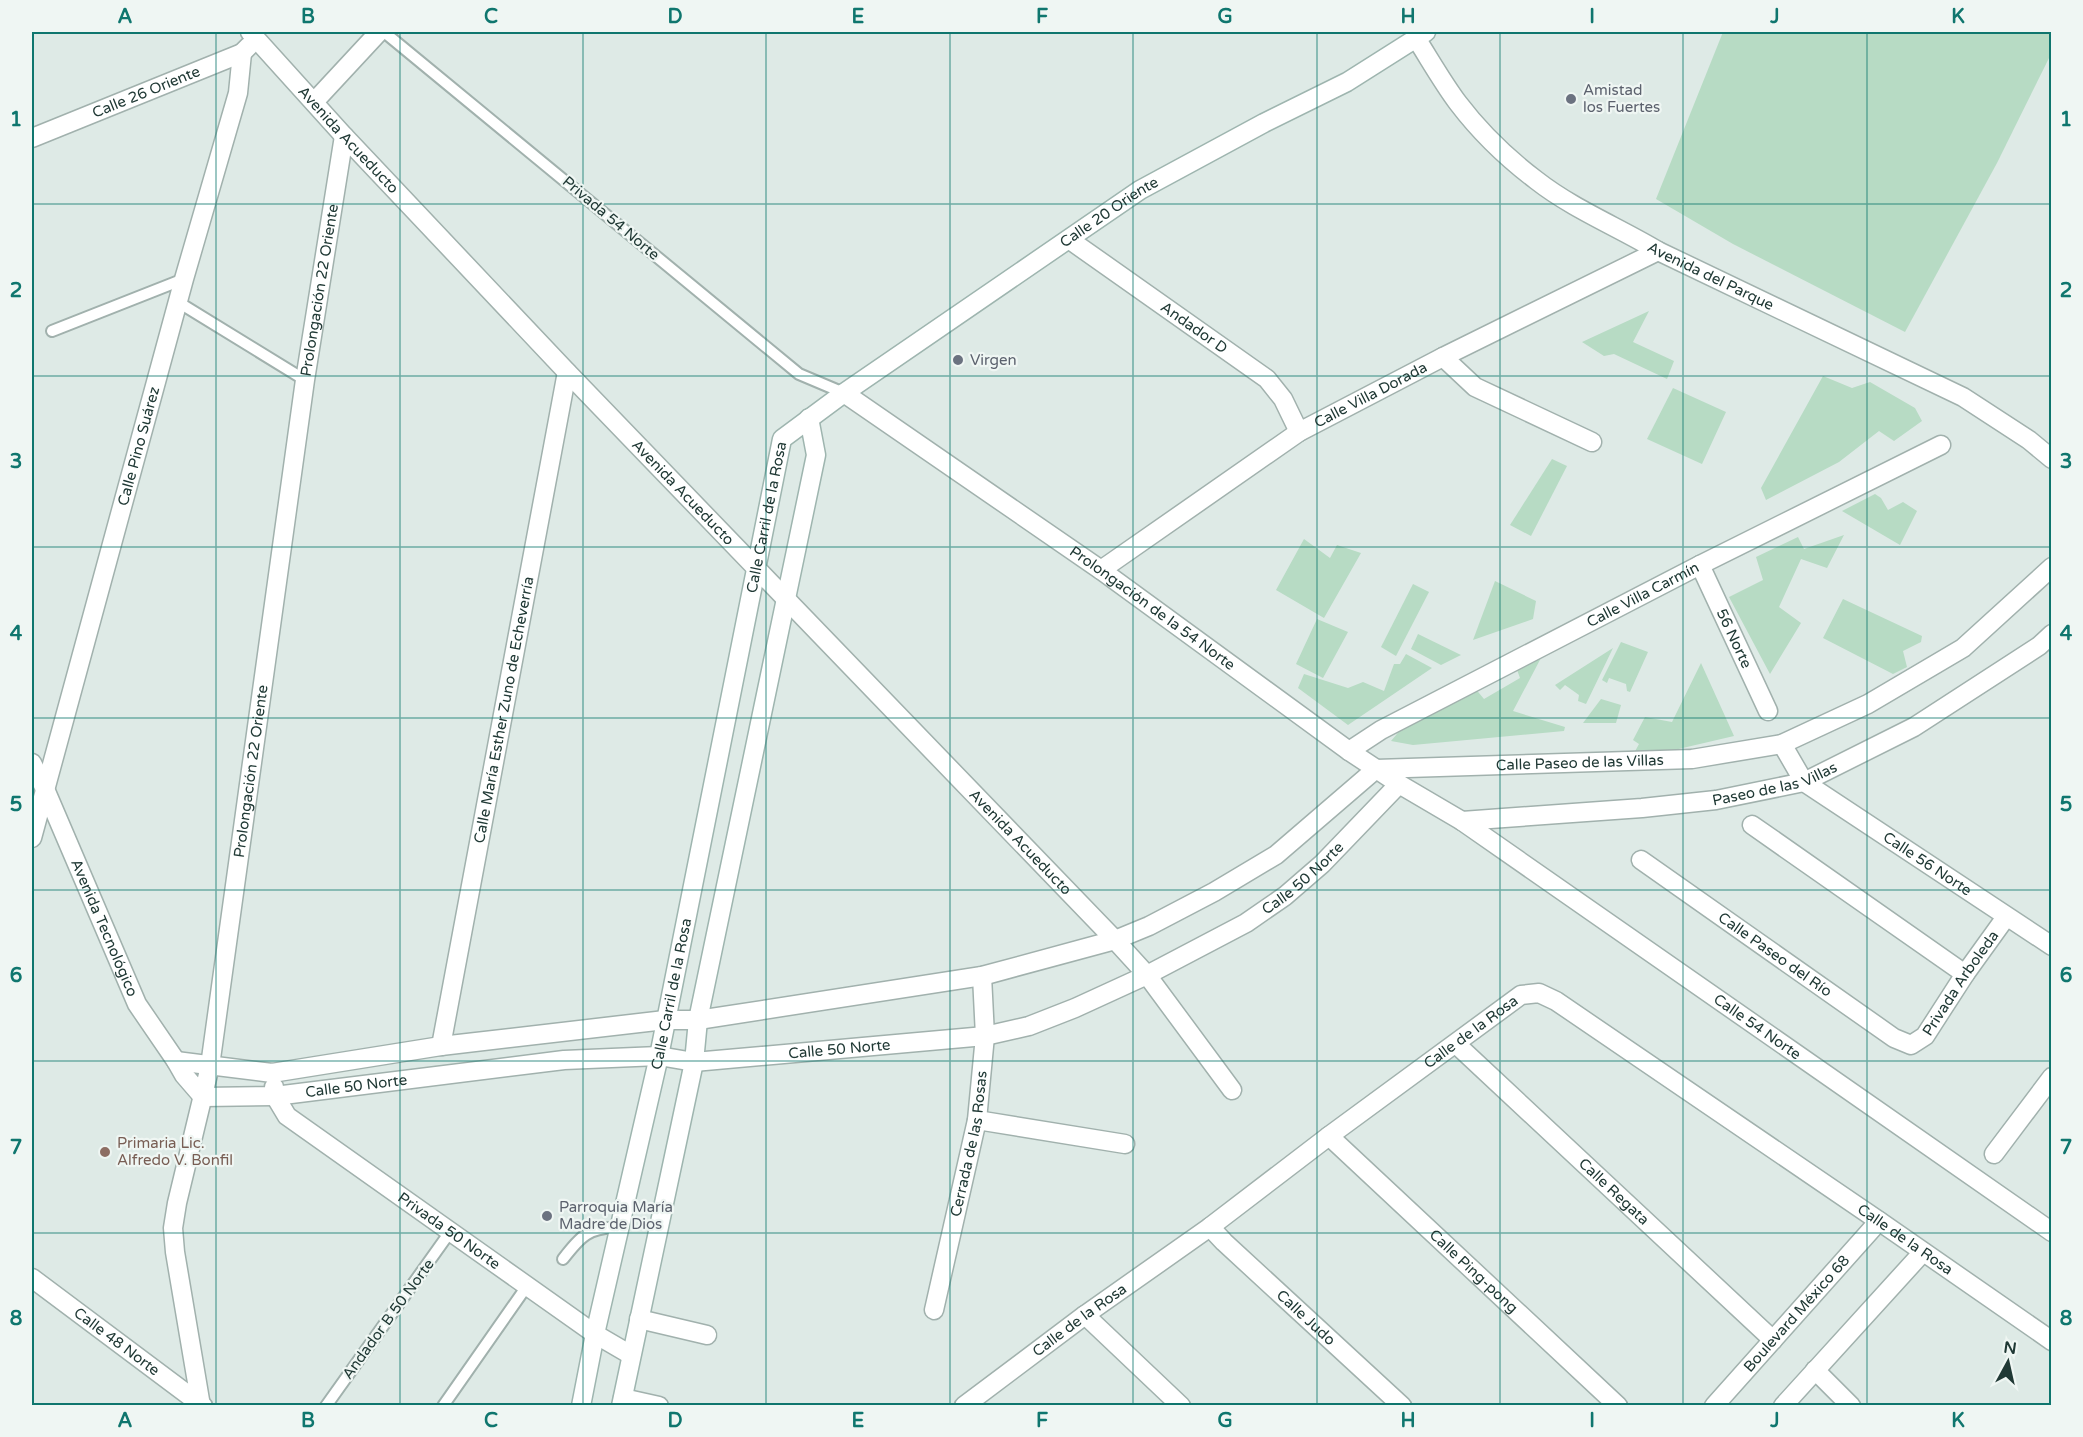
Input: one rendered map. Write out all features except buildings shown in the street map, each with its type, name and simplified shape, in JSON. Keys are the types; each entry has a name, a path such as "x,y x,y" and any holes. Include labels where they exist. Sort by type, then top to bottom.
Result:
{"street":[{"path":"314,102 379,32"},
{"name":"Avenida Acueducto","path":"253,35 344,136 567,372 1115,940 1147,975 1232,1090"},
{"name":"Calle 26 Oriente","path":"32,138 242,53 253,35"},
{"name":"Calle 20 Oriente","path":"809,418 1140,190 1264,123 1347,82 1421,35"},
{"name":"Avenida del Parque","path":"1421,35 1458,104 1490,141 1537,181 1586,212 1631,234 1658,251 1963,397 2029,440 2052,459"},
{"name":"Calle Pino Suárez","path":"32,838 184,279 238,93 242,53"},
{"name":"Prolongación 22 Oriente","path":"202,1405 175,1252 173,1228 210,1066 305,380 344,136"},
{"name":"Andador D","path":"1070,240 1267,378 1283,399 1299,432"},
{"name":"Calle Villa Dorada","path":"1101,570 1299,432 1443,357 1658,251"},
{"path":"1443,357 1475,387 1592,442"},
{"name":"Calle María Esther Zuno de Echeverría","path":"441,1046 567,372"},
{"name":"Prolongación de la 54 Norte","path":"844,393 1101,570 1349,751 1462,821"},
{"name":"Calle Carril de la Rosa","path":"581,1406 595,1334 659,1056 783,440 809,418 816,455 698,1020 693,1062 622,1402"},
{"name":"Calle Villa Carmín","path":"1349,751 1381,729 1700,565 1941,445"},
{"name":"56 Norte","path":"1700,565 1768,711"},
{"path":"1804,782 1782,744 1869,704 1963,648 2052,567"},
{"name":"Paseo de las Villas","path":"1462,821 1642,808 1716,800 1804,782 1914,727 2039,646 2052,634"},
{"name":"Calle Paseo de las Villas","path":"1376,769 1692,759 1782,744"},
{"path":"32,763 45,789"},
{"name":"Calle 50 Norte","path":"210,1066 273,1073 441,1046 665,1020 698,1020 982,976 1115,940 1149,926 1214,892 1276,855 1376,769"},
{"name":"Calle 56 Norte","path":"1804,782 2052,946"},
{"name":"Calle 50 Norte","path":"203,1096 274,1096 564,1060 659,1056 693,1062 985,1036 1029,1026 1147,975 1246,923 1285,896 1322,864 1399,784"},
{"name":"Avenida Tecnológico","path":"45,789 137,1004 184,1075 203,1096"},
{"name":"Calle 54 Norte","path":"1462,821 2052,1232"},
{"path":"1752,825 1965,974"},
{"name":"Calle Paseo del Río","path":"1641,860 1894,1038 1911,1045"},
{"name":"Privada Arboleda","path":"1911,1045 1925,1036 1965,974 2006,917"},
{"name":"Cerrada de las Rosas","path":"934,1310 977,1120 985,1036 982,976"},
{"name":"Calle de la Rosa","path":"964,1406 1085,1315 1210,1227 1521,995 1539,993 1566,1008 2052,1341"},
{"name":"Calle Regata","path":"1455,1044 1773,1340"},
{"path":"176,1061 210,1066"},
{"path":"273,1073 274,1096"},
{"path":"1994,1154 2052,1077"},
{"name":"Privada 50 Norte","path":"274,1096 287,1116 595,1334 631,1355"},
{"path":"977,1120 1125,1144"},
{"name":"Calle Ping-pong","path":"1329,1136 1618,1406"},
{"name":"Boulevard México 68","path":"1714,1406 1879,1221"},
{"name":"Calle Judo","path":"1210,1227 1402,1406"},
{"path":"1783,1406 1923,1252"},
{"name":"Calle 48 Norte","path":"32,1278 202,1405"},
{"path":"1085,1315 1181,1406"},
{"path":"639,1319 707,1335"},
{"path":"1815,1370 1851,1406"},
{"path":"622,1402 659,1406"}],"lane":[{"name":"Privada 54 Norte","path":"384,32 799,374 844,393"},
{"path":"52,331 184,279"},
{"path":"178,302 305,380"},
{"path":"564,1259 578,1241 592,1230 607,1227 619,1228"},
{"name":"Andador B 50 Norte","path":"326,1406 450,1232"},
{"path":"443,1406 527,1286"}],"green space":[{"path":"1723,32 2051,32 2051,54 1997,163 1905,332 1733,244 1656,199"},
{"path":"1649,311 1633,342 1674,361 1667,379 1614,354 1604,356 1582,342"},
{"path":"1823,376 1852,388 1870,382 1915,408 1922,421 1894,441 1879,431 1839,462 1766,500 1761,488"},
{"path":"1673,388 1726,412 1702,464 1647,439"},
{"path":"1552,459 1567,466 1531,536 1510,525"},
{"path":"1875,494 1881,498 1888,510 1903,502 1917,511 1900,545 1842,511"},
{"path":"1844,535 1827,568 1801,559 1779,607 1801,623 1770,674 1729,597 1763,580 1756,557 1798,537 1804,549"},
{"path":"1304,539 1330,558 1337,545 1361,553 1324,618 1276,590"},
{"path":"1495,581 1536,601 1533,619 1473,640"},
{"path":"1413,584 1429,592 1396,656 1381,647"},
{"path":"1843,599 1922,636 1921,642 1903,651 1907,667 1893,674 1823,638"},
{"path":"1317,619 1348,632 1323,678 1296,664"},
{"path":"1418,634 1461,655 1441,665 1411,649"},
{"path":"1621,642 1648,652 1630,692 1627,691 1626,684 1609,678 1607,683 1602,680"},
{"path":"1613,648 1586,704 1578,701 1579,695 1565,685 1560,690 1555,685"},
{"path":"1406,654 1432,668 1348,725 1298,688 1304,674 1348,688 1363,682 1384,691 1394,664 1400,664"},
{"path":"1542,656 1513,711 1565,727 1564,731 1413,745 1391,741 1424,702 1474,687 1484,699 1520,678 1516,667"},
{"path":"1701,663 1734,736 1640,758 1633,755 1639,744 1633,740 1645,717 1672,722"},
{"path":"1601,699 1621,705 1616,723 1583,723"}],"place":[{"name":"Amistad los Fuertes","path":"1571,99"},
{"name":"Virgen","path":"958,360"},
{"name":"Primaria Lic. Alfredo V. Bonfil","path":"105,1152"},
{"name":"Parroquia María Madre de Dios","path":"547,1216"}]}
